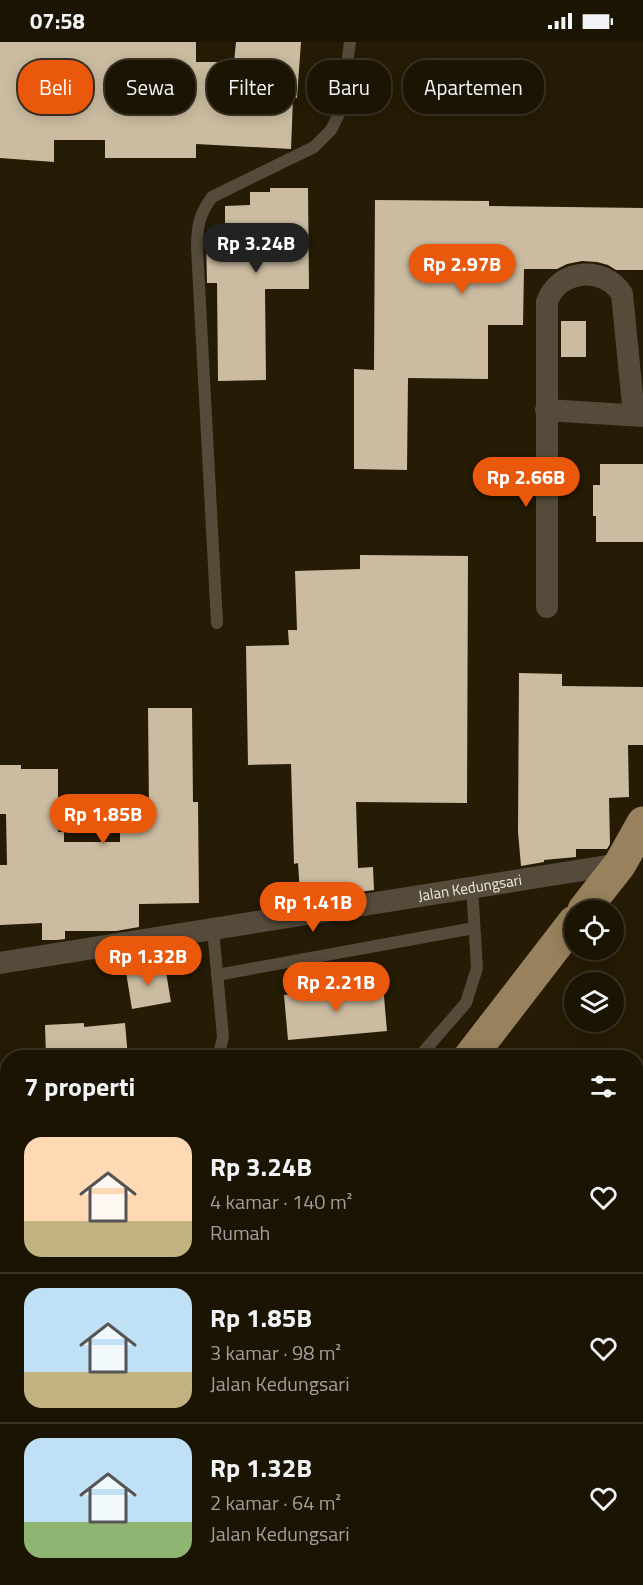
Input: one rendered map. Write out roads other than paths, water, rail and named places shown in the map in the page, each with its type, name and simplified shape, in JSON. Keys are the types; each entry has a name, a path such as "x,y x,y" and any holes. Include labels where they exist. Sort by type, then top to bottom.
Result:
{"highway":[{"path":"592,900 620,864 643,823"},
{"path":"475,1050 564,935"}],"street":[{"path":"546,410 638,416 622,294 610,281 602,277 573,276 564,280 550,292 547,302 546,410 547,607"},
{"name":"Jalan Kedungsari","path":"0,963 620,864"}],"lane":[{"path":"217,623 197,228 202,210 212,197 314,147 331,130 341,110 350,42"},
{"path":"425,1050 466,1003 477,968 472,887"},
{"path":"218,975 474,928"},
{"path":"213,929 223,1037 220,1050"}]}
